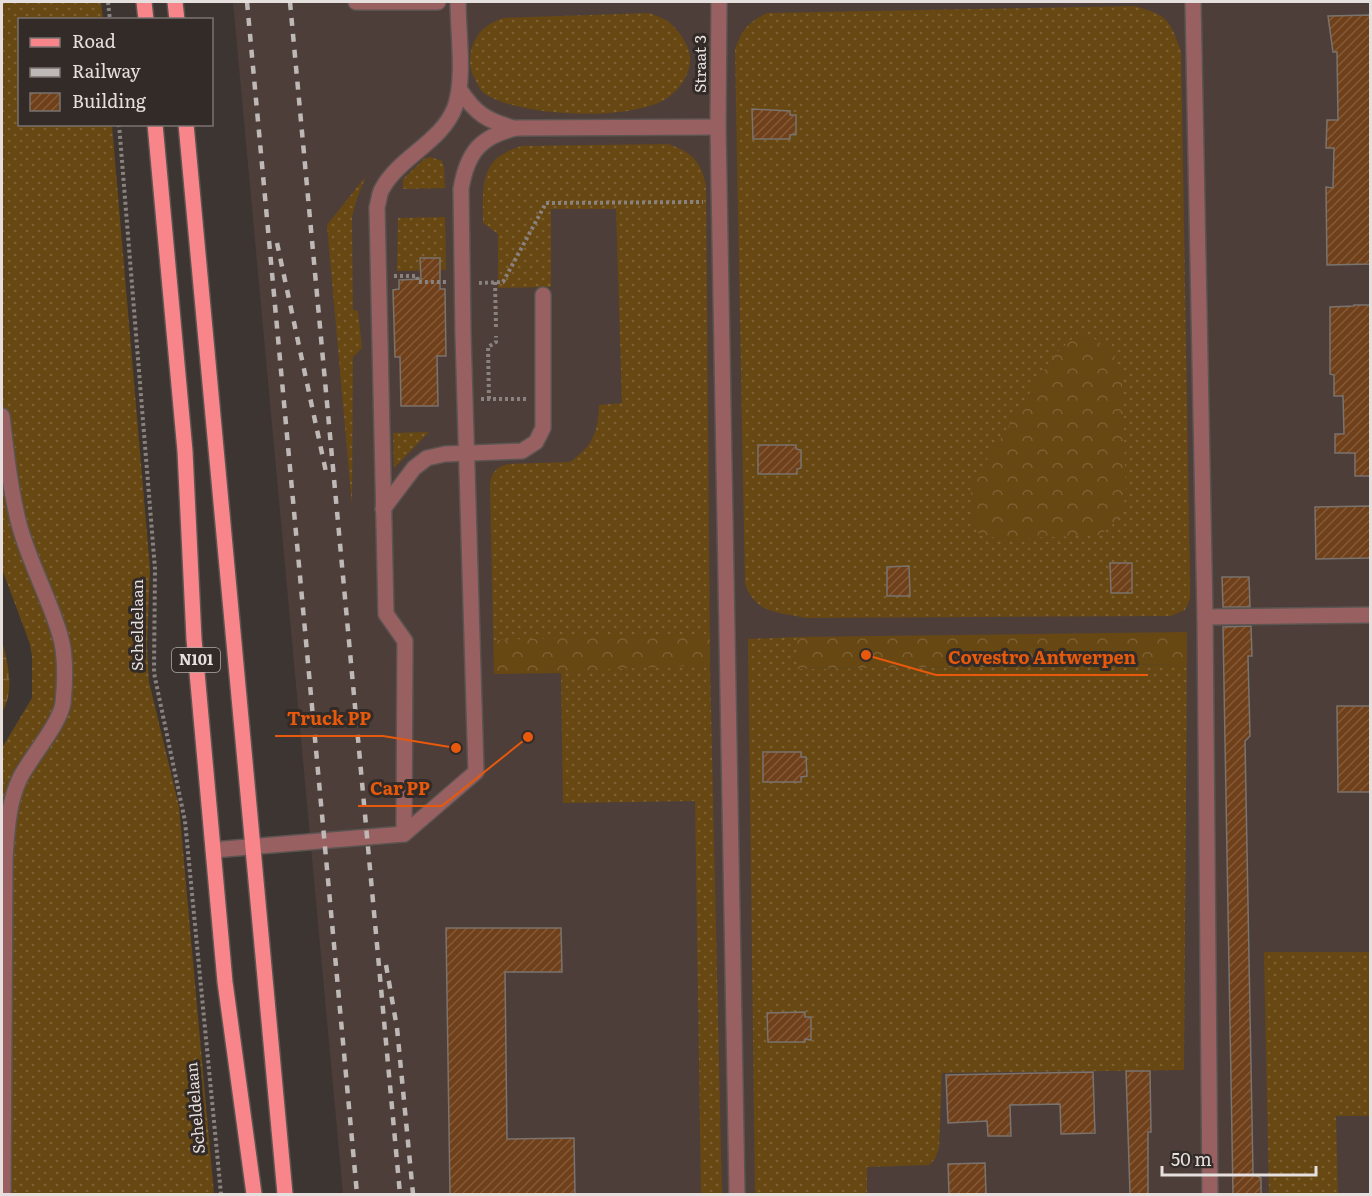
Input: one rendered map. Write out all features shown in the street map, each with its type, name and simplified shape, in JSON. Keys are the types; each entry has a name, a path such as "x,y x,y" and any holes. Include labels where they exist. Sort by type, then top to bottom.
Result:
{"main road":[{"path":"144,2 146,18"},
{"path":"175,2 177,18"},
{"name":"N101","path":"155,126 185,451 194,639 225,982 254,1194"},
{"name":"N101","path":"186,126 285,1194"}],"lane":[{"path":"356,2 438,2"},
{"path":"404,834 405,641 386,614 377,207 381,190 393,174 446,123 454,109 460,90 458,2"},
{"name":"Straat 3","path":"718,2 718,127 737,1194"},
{"path":"1193,2 1205,617 1210,1194"},
{"path":"460,90 470,105 482,116 499,124 517,128 718,127"},
{"path":"213,850 404,834 476,772 461,189 465,168 472,154 483,141 501,132 517,128"},
{"path":"383,509 414,468 427,458 445,454 522,451 536,442 543,428 543,295"},
{"path":"2,416 10,482 19,524 33,567 61,635 64,654 63,705 19,779 10,805 5,858 3,1194"},
{"path":"1205,617 1371,615"}],"path":[{"path":"108,2 110,18"},
{"name":"Scheldelaan","path":"118,126 155,569 154,673 185,821 221,1194"},
{"path":"379,293 392,293 392,276 417,276 418,282 503,282 546,203 720,202"},
{"path":"495,282 496,327"},
{"path":"489,399 488,347 496,342 496,336"},
{"path":"465,399 543,398"}],"shaded area":[{"path":"233,2 1370,2 1370,1194 343,1194"}],"green space":[{"path":"2,2 101,2 103,18 18,18 18,126 112,126 150,569 147,646 149,682 179,806 214,1194 2,1194 2,748 32,698 32,656 30,644 2,569"},
{"path":"1135,6 1166,20 1181,51 1190,585 1190,599 1185,610 1171,616 806,618 777,613 762,606 755,601 745,584 735,50 743,32 755,20 767,13"},
{"path":"649,13 666,20 675,28 683,39 690,57 689,69 684,81 670,96 658,103 619,112 595,114 545,111 501,102 485,94 472,72 471,50 477,37 487,26 503,18"},
{"path":"668,144 683,150 693,158 701,169 706,184 710,665 722,1194 701,1194 695,801 563,803 561,673 494,674 490,484 493,473 508,464 570,462 584,450 593,438 599,405 622,403 616,209 551,209 551,287 498,288 498,234 483,223 486,175 498,158 522,146"},
{"path":"430,157 442,161 445,188 403,189 403,179 424,159"},
{"path":"366,176 352,217 353,310 358,311 362,348 353,357 352,506 327,225"},
{"path":"445,217 446,270 397,271 398,218"},
{"path":"1080,332 1098,341 1115,355 1122,378 1126,496 1118,520 1100,535 999,539 978,533 970,510 972,483 1054,355"},
{"path":"429,432 394,468 393,433"},
{"path":"1187,632 1187,664 797,669 797,637"},
{"path":"710,634 710,665 494,674 494,640"},
{"path":"797,637 798,669 1187,664 1184,1070 942,1073 939,1148 935,1159 929,1165 867,1167 867,1194 755,1194 748,639"},
{"path":"2,641 9,686 2,712"},
{"path":"1264,952 1370,952 1370,1116 1336,1116 1338,1194 1269,1194"}],"building":[{"path":"1370,15 1371,264 1327,265 1326,187 1333,188 1334,148 1326,148 1327,120 1338,120 1337,52 1333,52 1328,16"},
{"path":"752,109 790,111 790,115 796,115 796,134 790,135 790,139 753,139"},
{"path":"420,258 440,258 440,289 445,289 446,356 437,356 438,406 401,406 400,357 395,357 393,290 399,289 399,280 421,279"},
{"path":"1371,305 1371,476 1355,476 1355,453 1335,453 1335,434 1344,434 1343,396 1334,396 1334,375 1330,374 1330,307"},
{"path":"758,445 796,445 796,449 801,450 801,468 797,469 797,474 758,474"},
{"path":"1371,506 1371,558 1316,559 1315,507"},
{"path":"1110,563 1132,563 1132,593 1111,593"},
{"path":"909,566 910,596 887,596 887,567"},
{"path":"1222,577 1249,577 1250,607 1223,607"},
{"path":"1251,626 1252,656 1248,656 1250,736 1245,741 1253,1174 1261,1178 1261,1194 1233,1194 1223,627"},
{"path":"1337,706 1371,706 1371,792 1338,792"},
{"path":"763,752 801,752 801,757 806,757 807,776 801,777 801,782 763,782"},
{"path":"446,928 561,928 562,972 505,972 507,1139 574,1138 575,1194 450,1194"},
{"path":"805,1012 805,1017 811,1017 811,1040 768,1042 767,1013"},
{"path":"1126,1071 1150,1071 1151,1132 1148,1132 1148,1194 1130,1194"},
{"path":"1093,1072 1095,1133 1061,1134 1060,1104 1010,1105 1011,1136 988,1136 987,1121 948,1123 946,1075"},
{"path":"985,1163 986,1194 949,1194 948,1164"}],"railway":[{"path":"247,2 357,1194"},
{"path":"290,2 400,1194"},
{"path":"277,243 326,472"},
{"path":"386,965 397,1028 413,1194"}],"place":[{"name":"Covestro Antwerpen","path":"866,655"},
{"name":"Car PP","path":"528,737"},
{"name":"Truck PP","path":"456,748"}]}
